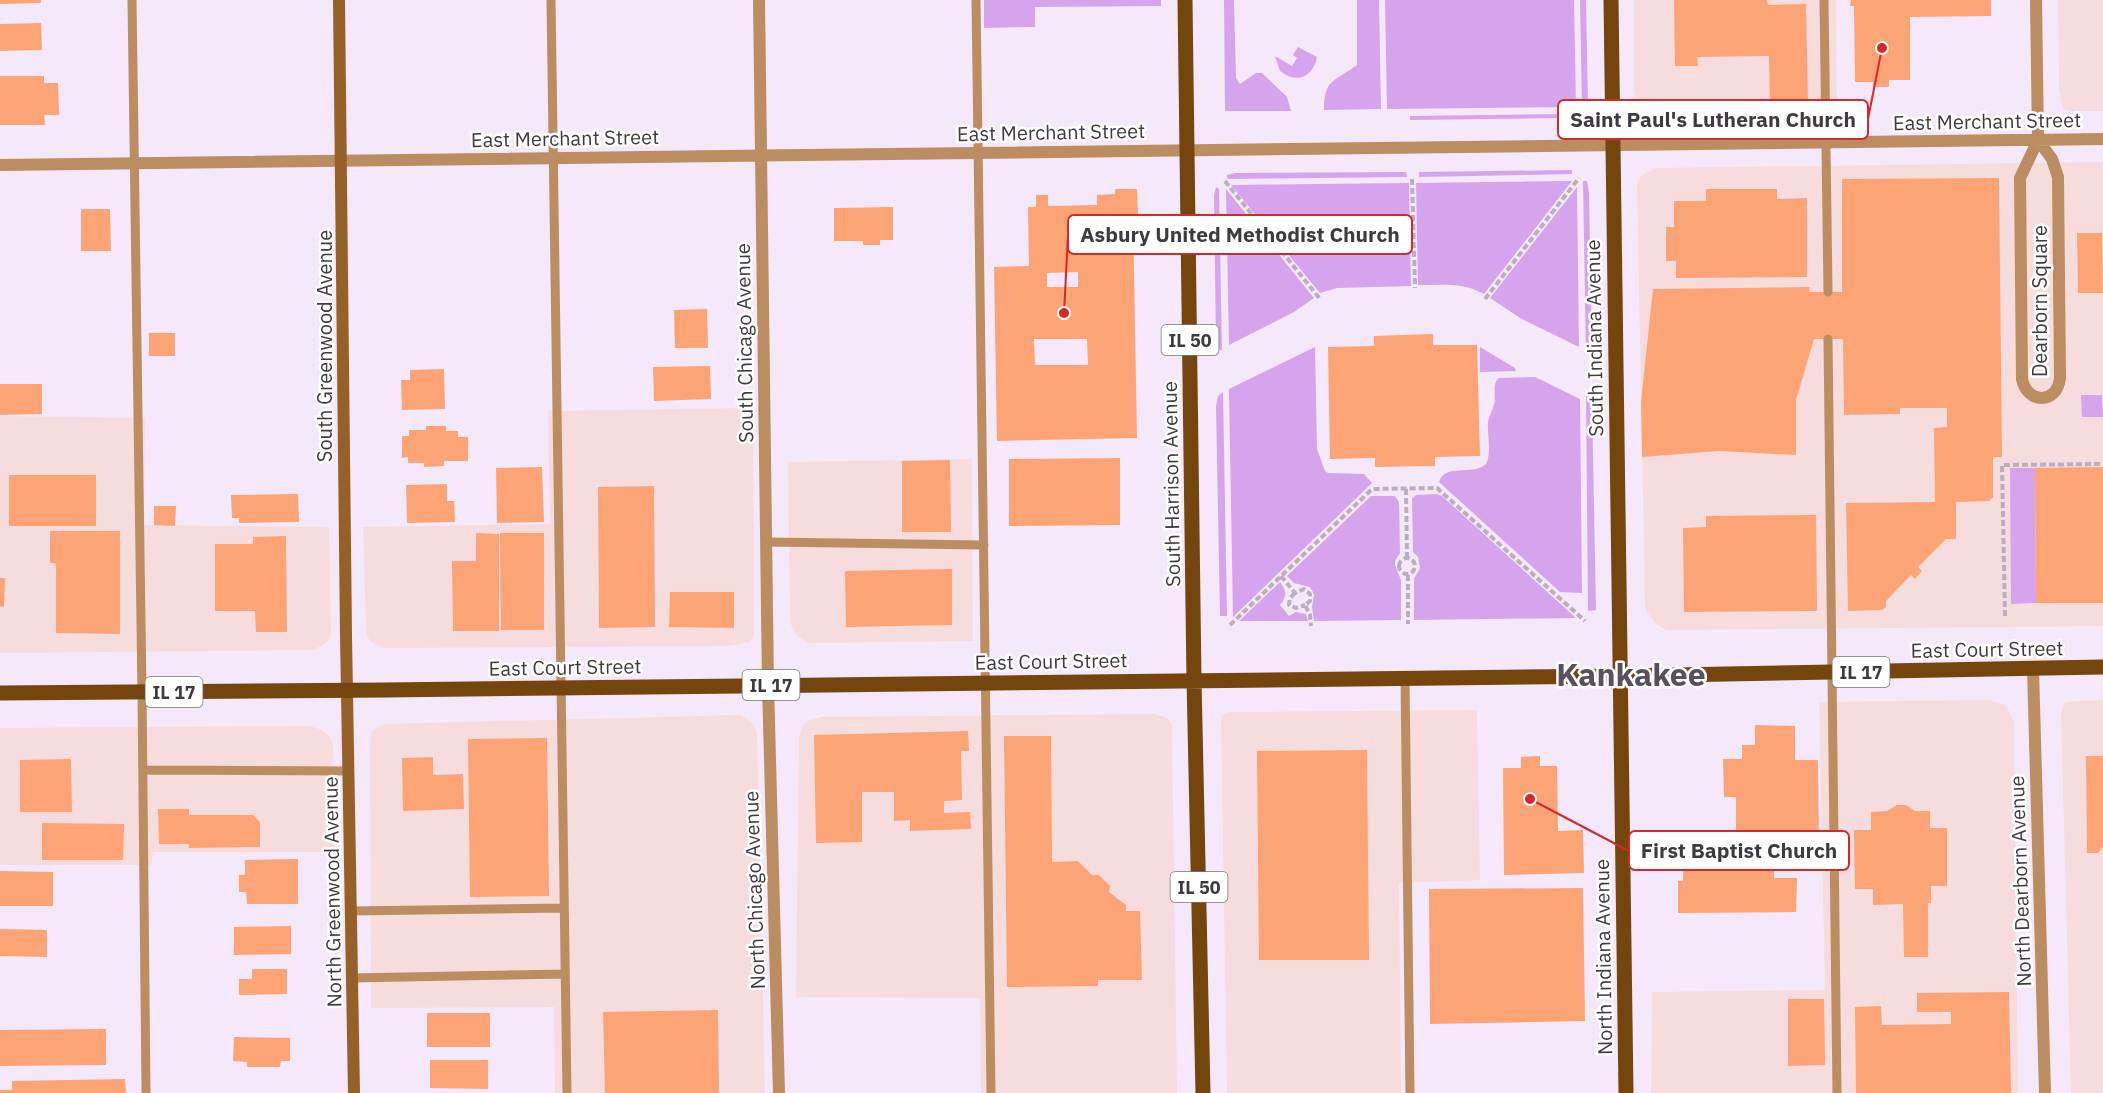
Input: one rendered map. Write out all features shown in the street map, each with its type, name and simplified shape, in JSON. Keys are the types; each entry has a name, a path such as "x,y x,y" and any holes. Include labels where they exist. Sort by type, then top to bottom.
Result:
{"main road":[{"name":"South Harrison Avenue","path":"1185,0 1194,680"},
{"name":"South Indiana Avenue","path":"1611,0 1620,676"},
{"name":"East Court Street","path":"0,693 1620,676 2103,667"},
{"name":"North Indiana Avenue","path":"1620,676 1626,1093"},
{"name":"IL 50","path":"1194,680 1203,1093"}],"street":[{"name":"South Greenwood Avenue","path":"339,0 348,691"},
{"name":"South Chicago Avenue","path":"759,0 768,686"},
{"path":"2036,0 2038,140"},
{"name":"East Merchant Street","path":"0,165 2103,139"},
{"name":"Dearborn Square","path":"2038,140 2052,159 2058,177 2060,378 2056,393 2044,398 2029,395 2022,379 2020,178 2038,140"},
{"name":"North Dearborn Avenue","path":"2033,669 2045,1093"},
{"name":"North Chicago Avenue","path":"768,686 779,1093"},
{"name":"North Greenwood Avenue","path":"348,691 354,1093"}],"lane":[{"path":"132,0 146,1093"},
{"path":"551,0 567,1093"},
{"path":"976,0 991,1093"},
{"path":"1824,0 1828,292"},
{"path":"1828,339 1837,1093"},
{"path":"766,542 984,545"},
{"path":"1405,678 1410,1093"},
{"path":"143,770 349,771"},
{"path":"351,911 564,908"},
{"path":"352,978 565,974"}],"path":[{"path":"1485,299 1580,178"},
{"path":"1412,179 1415,288"},
{"path":"1225,182 1320,299"},
{"path":"2005,616 2002,465 2103,464"},
{"path":"1230,625 1373,489 1437,488 1585,621"},
{"path":"1406,489 1407,558"},
{"path":"1407,558 1414,561 1416,566 1414,571 1408,575 1401,571 1399,566 1402,560 1407,558"},
{"path":"1408,575 1408,624"},
{"path":"1281,576 1295,593"},
{"path":"1301,590 1307,590 1311,598 1305,605 1296,608 1289,605 1290,598 1301,590"},
{"path":"1305,605 1310,615 1311,626"}],"shaded area":[{"path":"984,0 1161,0 1161,6 1035,7 1035,27 984,28"},
{"path":"1224,0 1234,0 1236,78 1240,84 1256,73 1262,73 1287,97 1291,111 1225,111"},
{"path":"1357,0 1379,0 1381,109 1324,110 1328,87 1357,65"},
{"path":"1385,0 1574,0 1576,107 1387,109"},
{"path":"1580,0 1586,0 1588,104 1582,104"},
{"path":"1634,0 1836,0 1837,117 1654,117 1645,114 1640,109 1634,92"},
{"path":"2058,0 2103,0 2103,111 2064,109 2059,88"},
{"path":"1298,47 1317,57 1312,70 1298,78 1280,71 1275,56 1292,66 1297,58 1293,55"},
{"path":"1571,114 1571,118 1410,120 1410,116"},
{"path":"2103,162 2103,626 1667,630 1656,624 1646,611 1645,603 1637,183 1641,176 1659,168"},
{"path":"1572,170 1572,174 1419,177 1419,172"},
{"path":"1406,172 1407,177 1228,179 1227,177 1235,173"},
{"path":"1572,181 1484,294 1460,286 1418,285 1416,183"},
{"path":"1583,181 1587,181 1589,192 1592,348 1586,353"},
{"path":"1409,183 1411,286 1337,288 1320,293 1231,185"},
{"path":"1216,187 1219,189 1222,351 1216,343 1214,195"},
{"path":"1577,187 1579,347 1520,318 1490,298"},
{"path":"1226,189 1314,298 1294,312 1229,345"},
{"path":"1315,347 1317,449 1325,471 1364,474 1372,483 1233,617 1229,389"},
{"path":"1480,347 1515,368 1516,371 1480,372"},
{"path":"1535,377 1580,399 1582,593 1560,592 1439,482 1447,473 1474,469 1486,464 1489,449 1488,422 1495,401 1495,384 1499,378"},
{"path":"1223,392 1227,616 1220,616 1216,406 1218,396"},
{"path":"1586,394 1592,399 1596,610 1588,611"},
{"path":"2081,395 2102,395 2103,417 2082,417"},
{"path":"753,408 754,630 749,642 728,646 384,648 371,642 367,636 363,527 550,524 548,411"},
{"path":"0,416 145,418 144,525 329,527 331,637 314,650 0,653"},
{"path":"972,459 973,641 808,643 797,636 791,625 790,615 788,462"},
{"path":"2010,468 2035,468 2036,603 2011,604"},
{"path":"1437,494 1442,496 1576,618 1414,620 1414,579 1420,568 1418,557 1413,552 1412,499 1416,495"},
{"path":"1371,496 1395,496 1399,502 1400,553 1395,565 1401,580 1401,620 1314,621 1312,590 1294,583 1287,576"},
{"path":"1280,582 1285,594 1280,605 1289,616 1296,612 1306,614 1308,621 1239,621"},
{"path":"1989,700 2006,705 2014,722 2018,1093 1651,1093 1652,992 1825,990 1819,702"},
{"path":"2103,700 2103,1093 2071,1093 2061,713 2065,702"},
{"path":"1477,710 1480,880 1399,883 1401,1093 1227,1093 1221,716 1229,712"},
{"path":"1153,714 1166,717 1172,725 1177,1093 981,1093 980,998 796,997 799,738 802,726 807,721 821,717"},
{"path":"740,715 752,722 757,732 765,1093 555,1093 554,1007 371,1008 370,741 372,731 386,724"},
{"path":"310,726 322,730 333,744 336,852 153,852 151,865 0,865 0,728"}],"building":[{"path":"0,0 41,0 41,3 0,4"},
{"path":"1674,0 1767,0 1768,5 1806,4 1808,104 1770,104 1769,56 1697,57 1698,66 1675,66"},
{"path":"1851,0 1991,0 1991,16 1910,17 1910,80 1889,80 1889,87 1873,87 1873,82 1855,82 1854,6 1850,6"},
{"path":"41,23 42,50 0,51 0,24"},
{"path":"0,76 44,76 44,83 58,83 59,115 44,115 45,125 0,125"},
{"path":"1999,178 2002,457 1993,457 1993,497 1989,501 1956,502 1956,539 1946,539 1918,567 1922,571 1915,579 1911,575 1886,601 1886,607 1882,610 1848,611 1846,503 1935,502 1934,428 1947,427 1947,408 1900,408 1900,414 1844,415 1843,339 1814,339 1796,400 1796,455 1719,451 1642,457 1641,402 1653,289 1810,287 1809,292 1842,292 1842,179"},
{"path":"1115,189 1137,189 1138,214 1133,214 1137,438 997,441 994,267 1029,266 1028,207 1036,207 1036,195 1048,195 1048,206 1097,205 1097,195 1115,194","holes":["1078,272 1078,287 1047,287 1047,273","1034,339 1087,339 1088,365 1035,365"]},
{"path":"1706,189 1777,189 1777,199 1807,198 1807,277 1676,278 1676,261 1666,261 1666,227 1674,227 1674,201 1706,201"},
{"path":"893,207 893,240 880,240 880,245 863,245 863,241 834,241 834,208"},
{"path":"81,209 110,209 111,251 81,251"},
{"path":"2077,233 2102,233 2103,293 2078,293"},
{"path":"707,309 708,348 675,348 674,310"},
{"path":"149,333 175,333 175,356 149,356"},
{"path":"1433,334 1433,345 1477,345 1480,456 1435,457 1435,466 1375,467 1375,458 1330,459 1328,347 1374,346 1374,336"},
{"path":"710,366 711,399 654,401 653,367"},
{"path":"444,369 445,409 402,410 401,380 410,380 410,370"},
{"path":"0,384 42,384 42,414 0,415"},
{"path":"426,426 446,426 446,431 458,431 458,437 468,437 468,461 444,461 444,466 424,467 424,463 408,463 408,457 402,458 402,436 409,436 409,430 426,430"},
{"path":"1120,458 1120,525 1009,526 1009,459"},
{"path":"950,460 951,532 902,532 902,461"},
{"path":"542,467 544,522 497,523 496,468"},
{"path":"2103,467 2103,603 2036,603 2035,468"},
{"path":"9,475 96,475 96,526 9,526"},
{"path":"447,484 447,501 454,501 455,522 407,523 406,485"},
{"path":"654,486 655,627 599,628 598,487"},
{"path":"298,494 299,522 239,523 239,518 232,518 231,495"},
{"path":"154,506 176,506 175,526 154,525"},
{"path":"1816,515 1817,611 1684,612 1683,528 1706,527 1706,516"},
{"path":"50,531 120,531 120,634 56,633 56,563 50,563"},
{"path":"476,533 499,534 499,631 453,631 452,561 476,561"},
{"path":"500,533 544,533 544,630 501,630"},
{"path":"286,536 287,632 256,632 255,611 215,611 215,544 253,544 253,537"},
{"path":"952,569 952,625 846,627 845,571"},
{"path":"0,578 5,578 4,607 0,606"},
{"path":"670,592 734,592 734,628 669,627"},
{"path":"1755,725 1795,726 1795,760 1818,760 1819,841 1802,841 1802,849 1774,849 1774,878 1797,878 1796,912 1678,913 1678,881 1683,881 1684,852 1736,852 1736,797 1724,797 1723,759 1742,759 1742,745 1755,745"},
{"path":"968,731 969,751 961,751 962,800 944,801 944,813 970,812 971,829 910,831 910,820 894,821 894,792 862,792 862,842 816,843 814,735"},
{"path":"1004,736 1051,736 1052,862 1078,861 1092,875 1099,875 1110,886 1109,892 1126,905 1126,911 1140,911 1142,980 1098,980 1098,986 1007,987"},
{"path":"547,738 549,896 470,897 468,739"},
{"path":"1367,750 1369,960 1259,960 1257,751"},
{"path":"1540,756 1540,766 1557,766 1558,831 1583,830 1584,873 1504,875 1503,768 1521,768 1521,757"},
{"path":"2086,756 2103,756 2103,847 2098,853 2087,853"},
{"path":"433,757 433,775 463,774 464,809 403,811 402,758"},
{"path":"71,759 72,812 20,812 20,760"},
{"path":"1897,805 1906,805 1915,811 1930,811 1930,828 1947,828 1947,886 1931,886 1931,903 1928,903 1928,957 1904,957 1903,904 1873,905 1873,889 1855,889 1854,830 1871,830 1871,812 1887,811"},
{"path":"158,809 189,809 189,815 253,815 260,822 260,847 189,848 189,844 159,844"},
{"path":"42,823 124,824 123,860 42,860"},
{"path":"298,859 298,904 247,904 246,892 239,892 239,875 245,875 245,860"},
{"path":"0,871 53,872 53,906 0,906"},
{"path":"1583,888 1585,1021 1430,1024 1429,889"},
{"path":"291,926 291,954 234,955 234,927"},
{"path":"0,929 47,930 47,957 0,956"},
{"path":"252,969 287,969 287,994 239,995 239,979 252,979"},
{"path":"2009,992 2011,1093 1856,1093 1855,1007 1881,1006 1882,1025 1951,1024 1951,1012 1917,1012 1917,993"},
{"path":"1788,999 1824,999 1825,1065 1788,1066"},
{"path":"718,1010 719,1093 605,1093 603,1012"},
{"path":"427,1013 490,1013 490,1047 427,1047"},
{"path":"106,1029 106,1065 0,1066 0,1030"},
{"path":"234,1037 290,1038 290,1061 281,1061 280,1067 247,1067 247,1062 233,1061"},
{"path":"430,1060 488,1060 488,1089 430,1088"},
{"path":"125,1079 126,1093 0,1093 0,1090 12,1090 12,1081"}],"place":[{"name":"Saint Paul's Lutheran Church","path":"1882,48"},
{"name":"Asbury United Methodist Church","path":"1064,313"},
{"name":"First Baptist Church","path":"1530,799"}],"district":[{"name":"Kankakee","path":"1631,674"}]}
